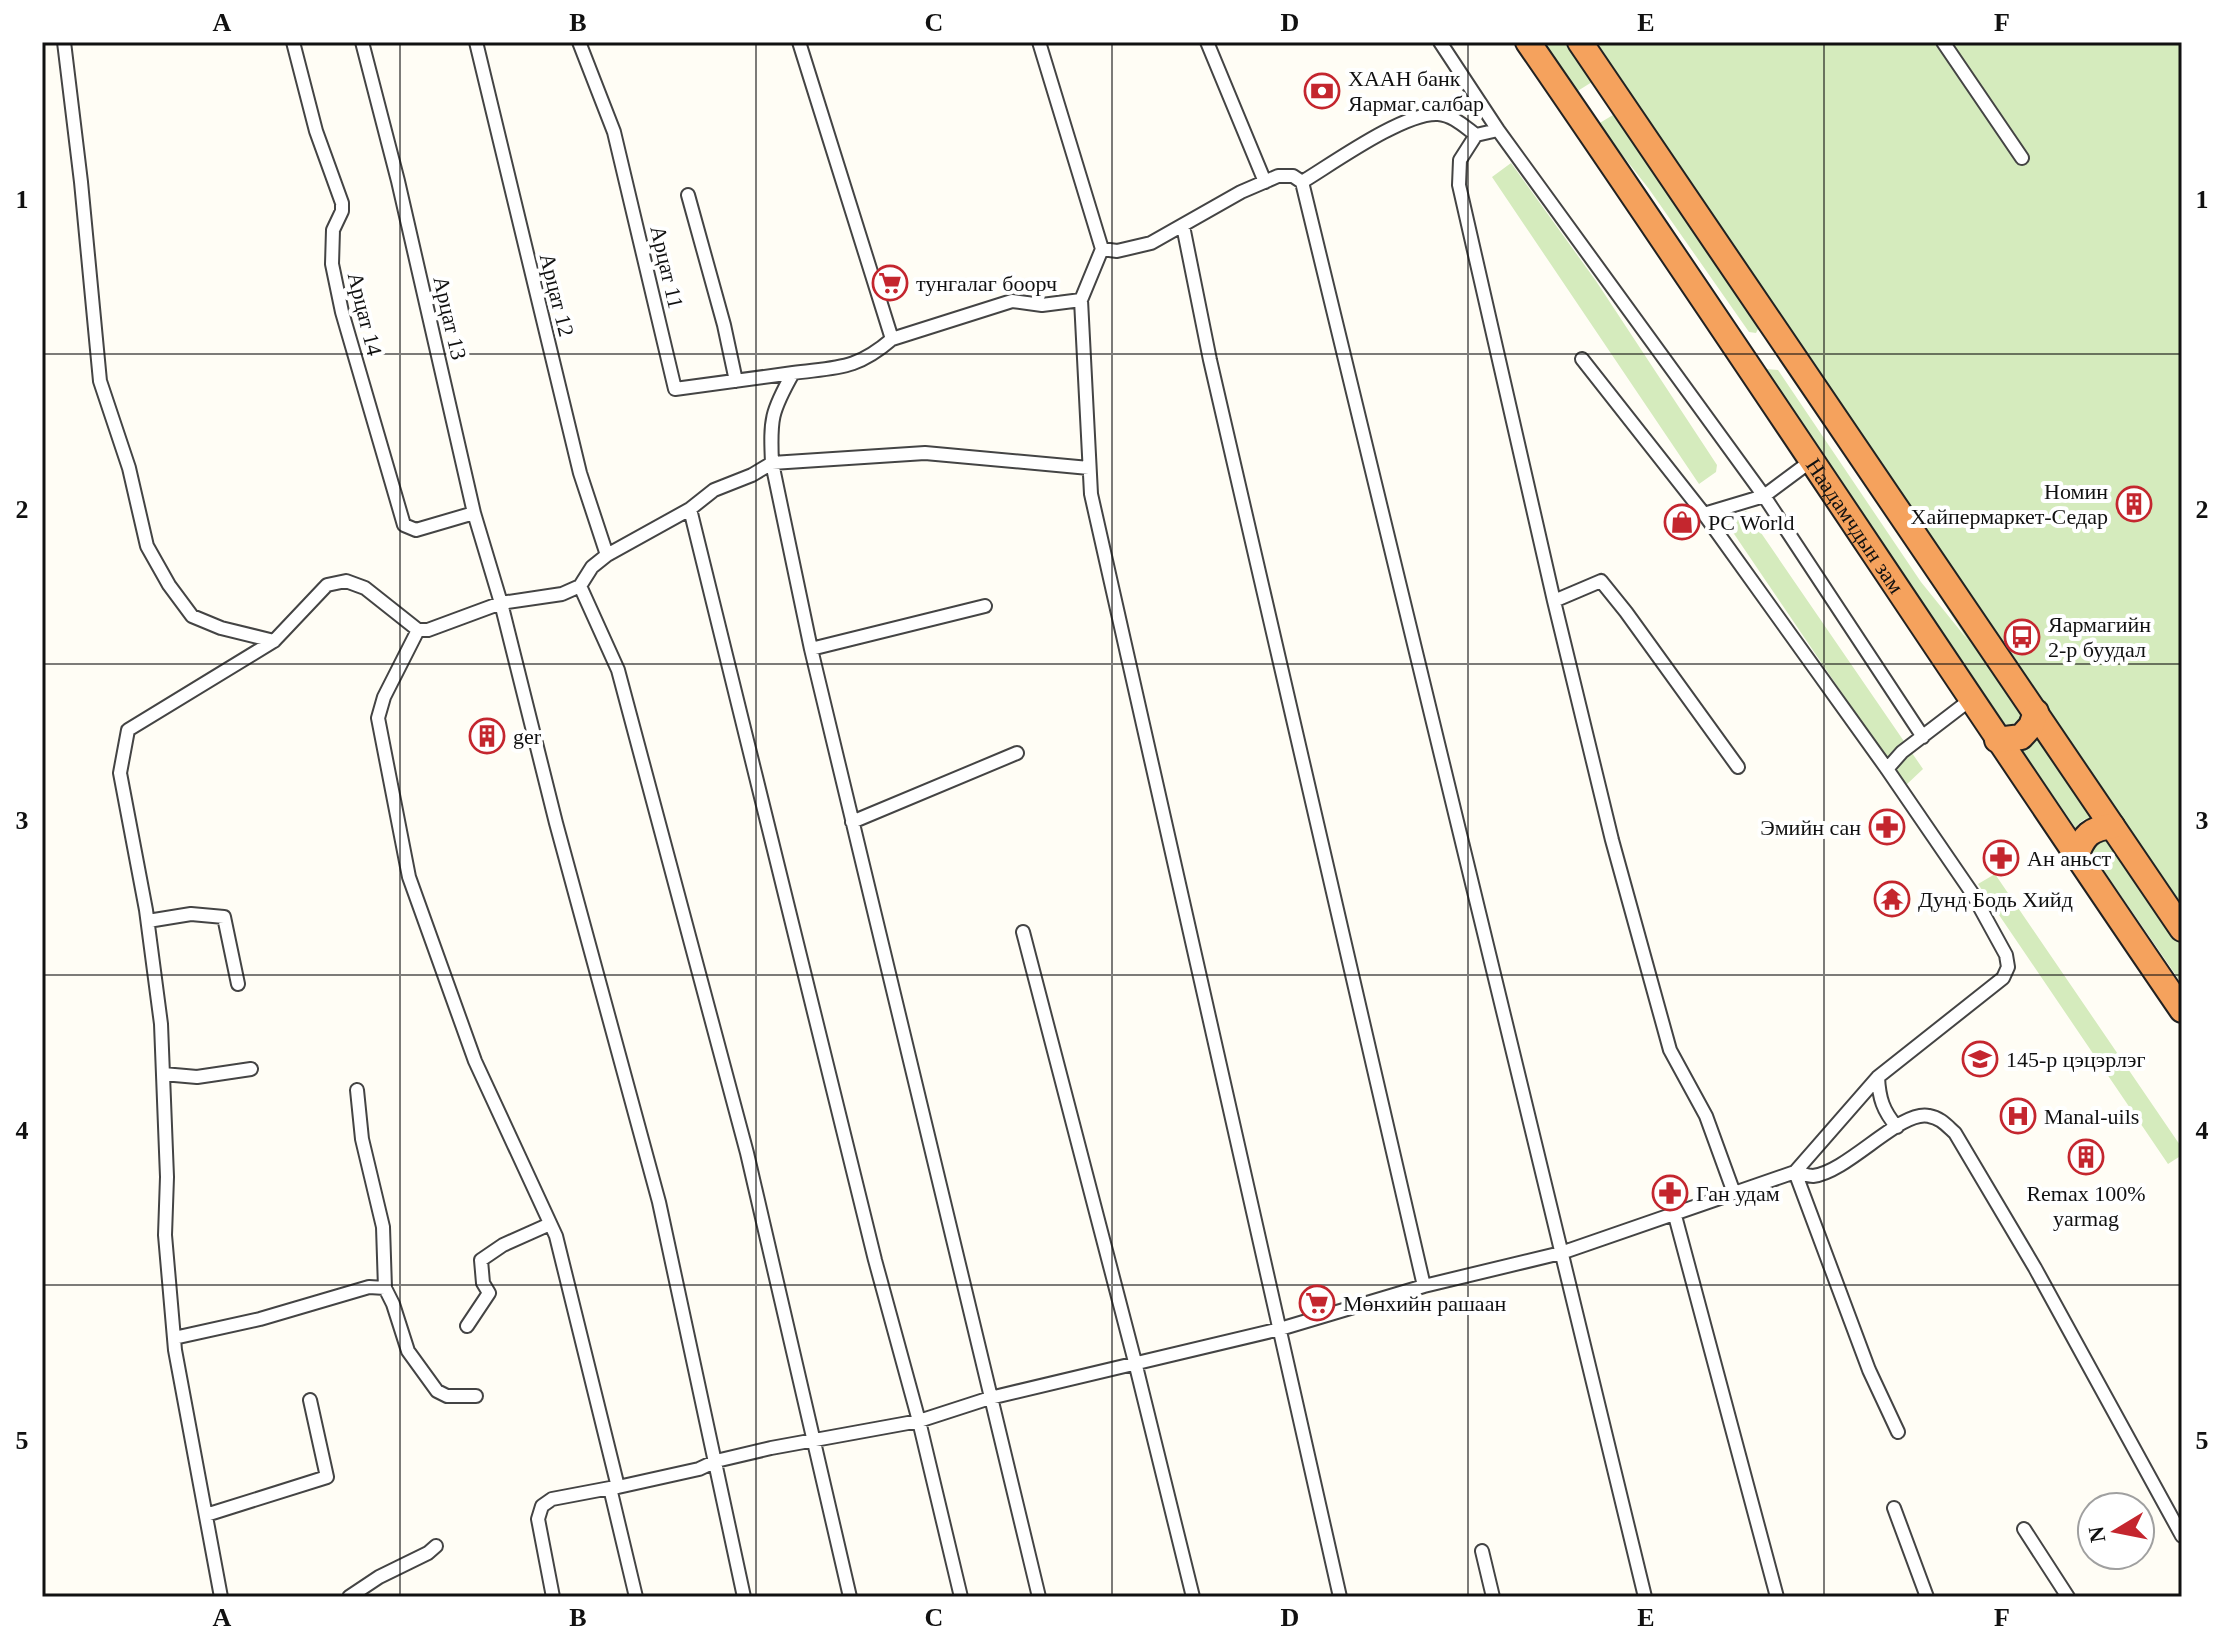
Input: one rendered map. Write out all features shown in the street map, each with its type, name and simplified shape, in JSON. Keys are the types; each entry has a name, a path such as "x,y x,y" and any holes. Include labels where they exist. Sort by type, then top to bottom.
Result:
{"highway":[{"name":"Наадамчдын зам","path":"1528,42 2182,1010"},
{"name":"Наадамчдын зам","path":"1580,42 2182,929"},
{"path":"1744,359 1777,335"},
{"path":"1997,740 2021,737 2031,726 2036,712"},
{"path":"2076,856 2086,834 2112,826"}],"street":[{"path":"64,42 100,381 129,468 147,546 169,585 192,616 221,628 274,641"},
{"name":"Арцат 14","path":"293,42 316,131 342,203 342,211 333,230 332,264 342,312 404,525 416,530 474,513"},
{"name":"Арцат 13","path":"362,42 398,181 474,513 501,603 556,823 659,1202 744,1597"},
{"name":"Арцат 12","path":"476,42 580,473 607,555"},
{"name":"Арцат 11","path":"579,42 614,132 675,389 856,364 873,356 892,339 1012,301 1039,305 1081,300"},
{"path":"799,42 892,339"},
{"path":"1039,42 1102,249 1081,300 1091,494 1340,1597"},
{"path":"1207,42 1265,182"},
{"path":"1440,42 1498,130 1764,496 1923,737"},
{"path":"1943,42 2022,158"},
{"path":"1302,182 1406,121 1437,114 1454,119 1476,135"},
{"path":"1498,130 1476,135 1460,160 1459,185 1612,840 1670,1050 1706,1116 1734,1193"},
{"path":"1102,249 1117,251 1151,243 1241,192 1278,176 1293,176 1302,182 1645,1597"},
{"path":"688,195 736,381"},
{"path":"1183,226 1210,360 1424,1286"},
{"path":"553,1597 538,1519 542,1506 552,1499 699,1469 716,1461 919,1421 990,1398 1280,1329 1424,1286 1561,1253 1795,1172 1878,1077 2003,978 2008,967 2006,955 1972,893 1704,514 1582,359"},
{"path":"793,373 770,421 772,463 811,649 1039,1597"},
{"path":"221,1597 174,1338 165,1235 167,1177 161,1024 148,921 120,773 128,730 274,641 327,585 346,581 365,588 418,630 428,630 501,603 562,594 580,586 592,567 607,555 690,509 714,490 752,475 772,463 925,453 1089,468"},
{"path":"1704,514 1764,496 1811,461"},
{"path":"690,509 961,1597"},
{"path":"1554,601 1601,581 1738,767"},
{"path":"580,586 618,670 747,1153 850,1597"},
{"path":"811,649 985,606"},
{"path":"418,630 384,697 378,718 409,877 475,1061 556,1236 636,1597"},
{"path":"1887,769 1902,752 1970,700"},
{"path":"852,822 1017,753"},
{"path":"148,921 191,914 224,917 238,984"},
{"path":"1023,932 1193,1597"},
{"path":"163,1074 197,1077 251,1069"},
{"path":"1878,1077 1879,1099 1897,1127"},
{"path":"357,1090 362,1139 383,1227 385,1288 408,1351 437,1391 447,1396 476,1396"},
{"path":"1795,1172 1812,1176 1837,1167 1911,1118 1927,1115 1942,1121 1955,1133 2035,1268 2182,1536"},
{"path":"1795,1172 1869,1370 1898,1432"},
{"path":"1674,1212 1777,1597"},
{"path":"467,1326 489,1293 483,1283 481,1260 503,1245 550,1224"},
{"path":"174,1338 260,1319 369,1287 385,1288"},
{"path":"206,1515 327,1477 310,1400"},
{"path":"1894,1508 1927,1597"},
{"path":"2024,1529 2068,1597"},
{"path":"349,1597 364,1593 436,1546"},
{"path":"1482,1551 1493,1597"}],"green space":[{"path":"1542,42 1564,42 1592,82 1576,92"},
{"path":"1580,42 2182,42 2182,984 2093,855 2092,849 2099,841 2085,819 2078,824 2077,830 2021,749 2034,742 2020,720 2009,726 2004,723 1766,374 1766,369 1778,370 1921,582 1967,639"},
{"path":"1613,115 1760,325 1756,333 1749,332 1649,189 1598,124"},
{"path":"1511,163 1596,281 1717,465 1716,472 1699,484 1492,177"},
{"path":"1746,511 1923,769 1905,786 1728,525"},
{"path":"1995,874 2182,1148 2182,1155 2168,1164 1978,884"}],"place":[{"name":"ХААН банк Яармаг салбар","path":"1322,91"},
{"name":"тунгалаг боорч","path":"890,283"},
{"name":"Номин Хайпермаркет-Седар","path":"2134,504"},
{"name":"PC World","path":"1682,522"},
{"name":"Яармагийн 2-р буудал","path":"2022,637"},
{"name":"ger","path":"487,736"},
{"name":"Эмийн сан","path":"1887,827"},
{"name":"Ан аньст","path":"2001,858"},
{"name":"Дунд Бодь Хийд","path":"1892,899"},
{"name":"145-р цэцэрлэг","path":"1980,1059"},
{"name":"Manal-uils","path":"2018,1116"},
{"name":"Remax 100% yarmag","path":"2086,1157"},
{"name":"Ган удам","path":"1670,1193"},
{"name":"Мөнхийн рашаан","path":"1317,1303"}]}
